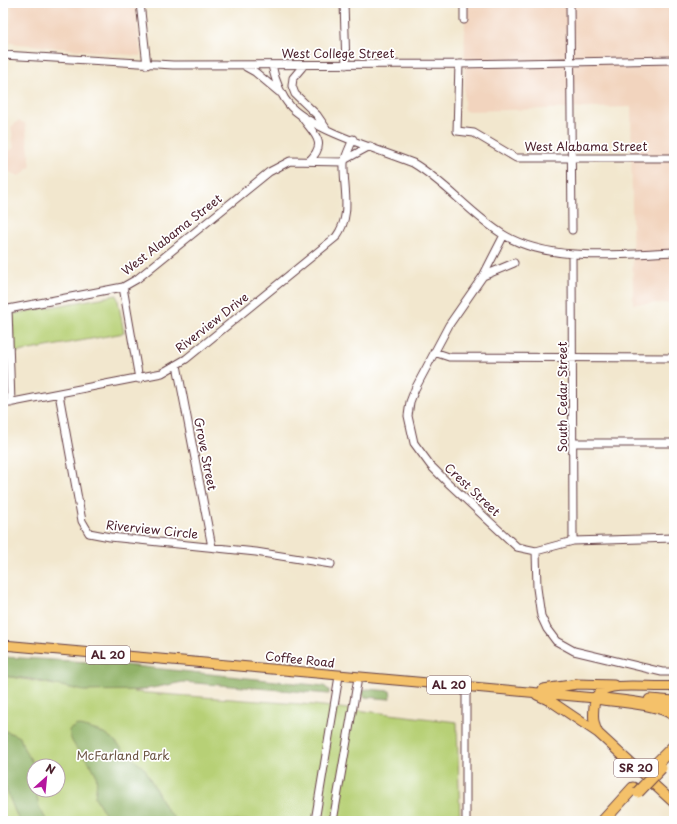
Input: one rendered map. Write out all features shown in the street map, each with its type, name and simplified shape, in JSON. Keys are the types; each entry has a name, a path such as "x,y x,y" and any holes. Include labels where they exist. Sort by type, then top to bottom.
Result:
{"highway":[{"path":"595,698 624,697 674,702"},
{"path":"595,698 657,707 669,711 674,715"},
{"path":"602,821 636,790 659,766 674,746"},
{"path":"659,766 674,754"},
{"path":"612,821 636,790"}],"main road":[{"name":"Coffee Road","path":"3,645 358,678 530,691 595,698"},
{"path":"530,691 578,684 653,688 674,686"},
{"path":"598,733 592,719 595,698 600,692 620,686"},
{"path":"530,691 552,702 598,733"},
{"name":"SR 20","path":"598,733 674,803"}],"street":[{"path":"140,3 147,65"},
{"path":"344,3 346,65"},
{"path":"464,3 464,20"},
{"path":"570,3 572,230"},
{"name":"West College Street","path":"3,55 147,65 244,66 674,60"},
{"name":"West Alabama Street","path":"459,64 458,131 474,132 516,158 674,158"},
{"path":"272,65 278,86 290,105 301,115 319,139 320,144 318,150 310,161"},
{"path":"304,65 293,78 292,86 295,94 317,115 326,128"},
{"path":"244,66 255,72 284,95"},
{"path":"301,115 326,128 413,163 426,170 451,190 471,210 504,235 538,248 572,254 674,252"},
{"name":"Riverview Drive","path":"3,404 139,379 162,373 177,365 336,236 343,225 347,211 345,160 353,139"},
{"path":"345,160 355,152 370,146"},
{"name":"West Alabama Street","path":"5,310 123,287 137,279 269,172 290,161 345,160"},
{"name":"Crest Street","path":"504,235 483,276 456,313 434,352 410,402 409,423 414,444 431,466 517,547 536,551"},
{"name":"South Cedar Street","path":"572,254 574,358 573,541"},
{"path":"483,276 514,263"},
{"path":"123,287 139,379"},
{"path":"5,310 11,403"},
{"path":"434,352 449,357 674,358"},
{"name":"Grove Street","path":"177,365 212,547"},
{"name":"Riverview Circle","path":"59,394 84,528 89,533 256,552 331,564"},
{"path":"574,443 674,443"},
{"path":"674,538 573,541 536,551 537,588 541,616 547,629 556,641 574,651 662,672 674,672"},
{"path":"315,821 339,676"},
{"path":"333,821 358,678"},
{"path":"466,687 466,821"}],"shaded area":[{"path":"11,3 135,3 141,56 10,43"},
{"path":"465,3 674,3 674,303 633,304 631,107 464,111"},
{"path":"18,121 25,123 31,166 20,176 6,171 3,157 14,147 11,139 13,138 11,127"}],"green space":[{"path":"117,295 124,333 13,353 12,314"},
{"path":"3,657 105,663 324,686 329,690 329,694 183,682 142,690 84,691 30,679 3,676"},
{"name":"McFarland Park","path":"3,676 77,688 142,690 133,692 314,705 457,722 460,821 3,821"},
{"path":"364,690 390,691 391,696 389,699 365,697 362,694"},
{"path":"77,725 98,731 113,739 125,752 145,769 166,809 177,821 111,821 108,819 95,797 97,781 95,772 72,742 70,736 69,730"},
{"path":"3,730 20,737 24,749 30,758 26,758 26,798 37,798 39,807 47,821 19,821 3,782"}]}
